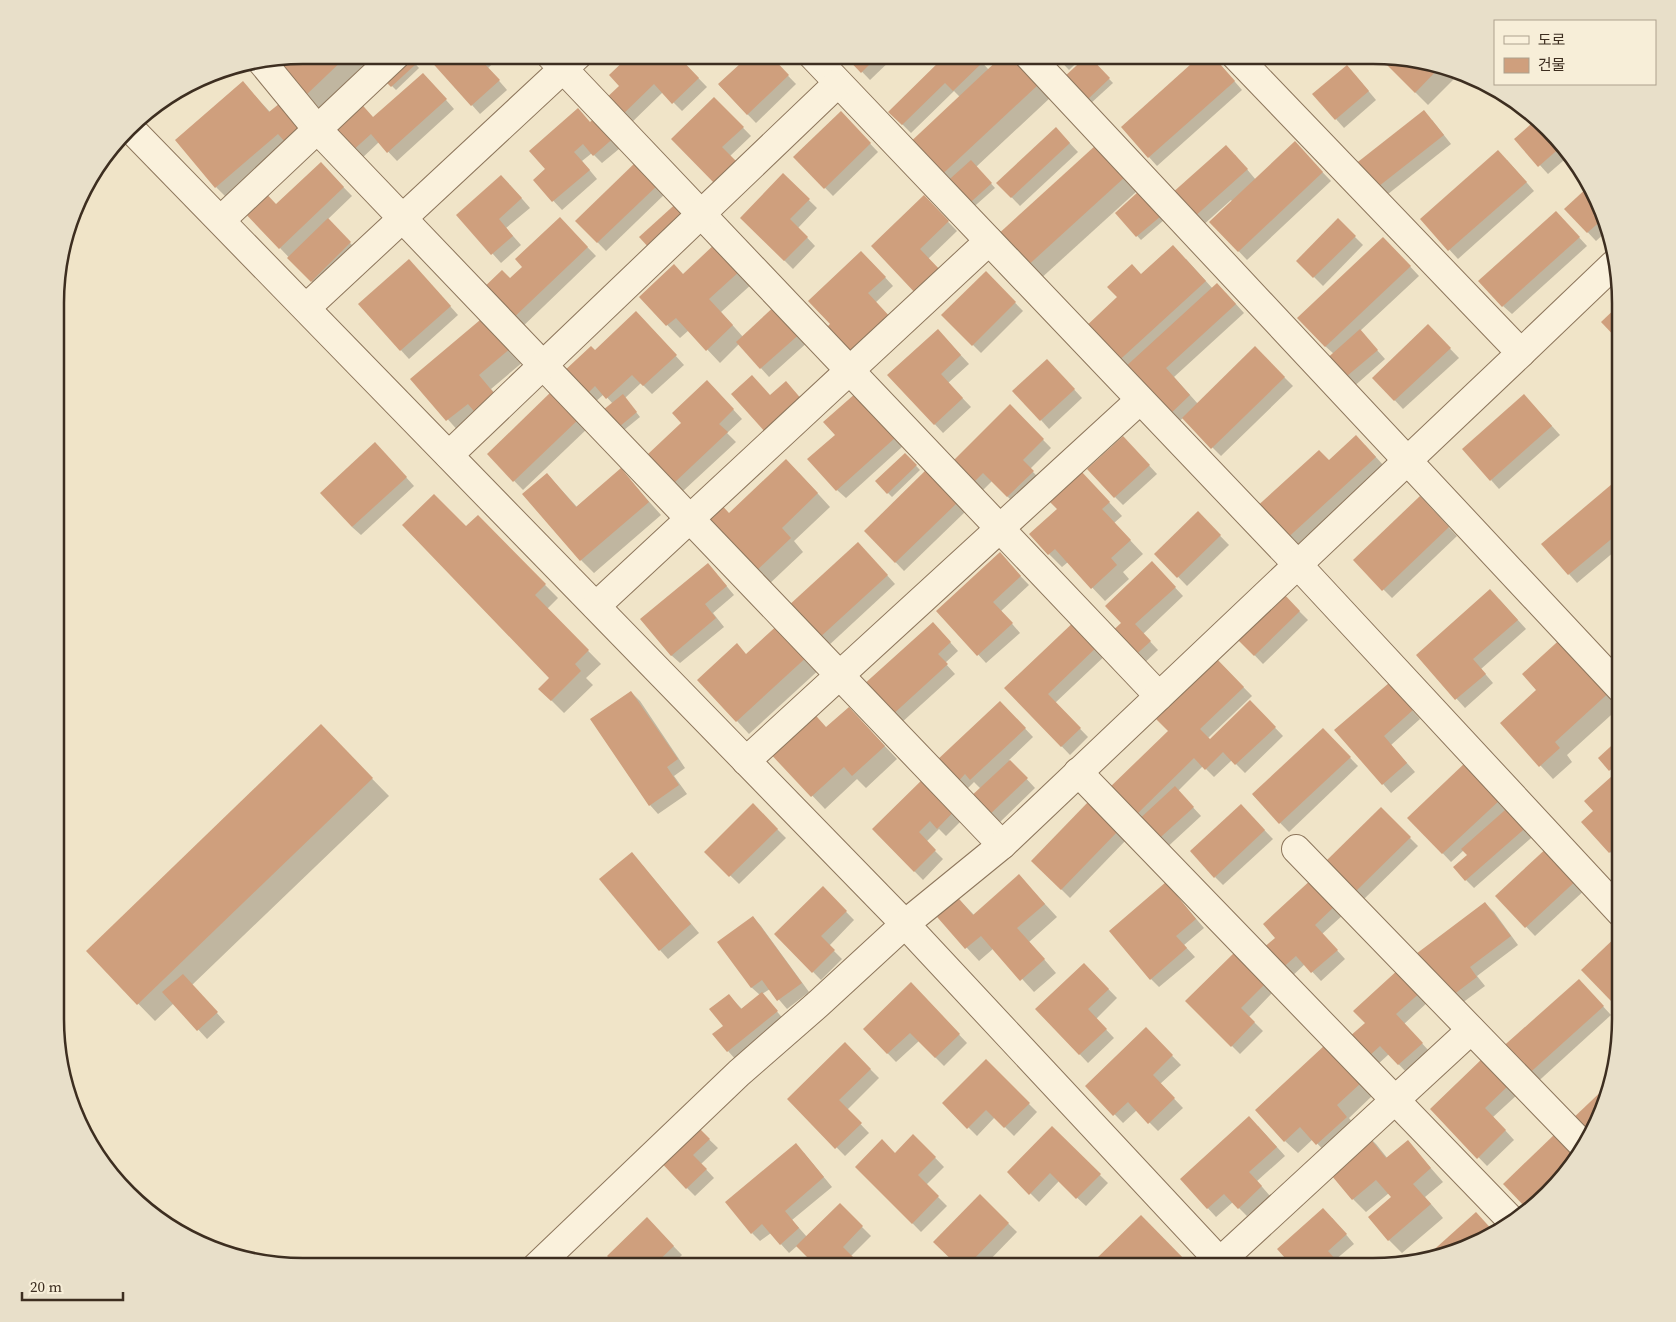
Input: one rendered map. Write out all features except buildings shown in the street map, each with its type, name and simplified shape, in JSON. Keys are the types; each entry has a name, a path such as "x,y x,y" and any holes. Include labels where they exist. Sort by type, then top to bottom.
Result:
{"street":[{"path":"221,220 387,64"},
{"path":"306,308 402,218 560,64"},
{"path":"568,64 702,214 1159,696"},
{"path":"820,64 1298,564 1612,904"},
{"path":"1036,64 1612,679"},
{"path":"1243,64 1521,353"},
{"path":"266,67 317,130 1002,845"},
{"path":"449,455 838,83"},
{"path":"135,133 905,924 1213,1258"},
{"path":"596,606 989,241"},
{"path":"545,1258 739,1073 905,924 1002,845 1610,267"},
{"path":"746,761 1140,400"},
{"path":"1078,772 1508,1217"},
{"path":"1296,849 1579,1141"},
{"path":"1226,1258 1471,1030"}]}
